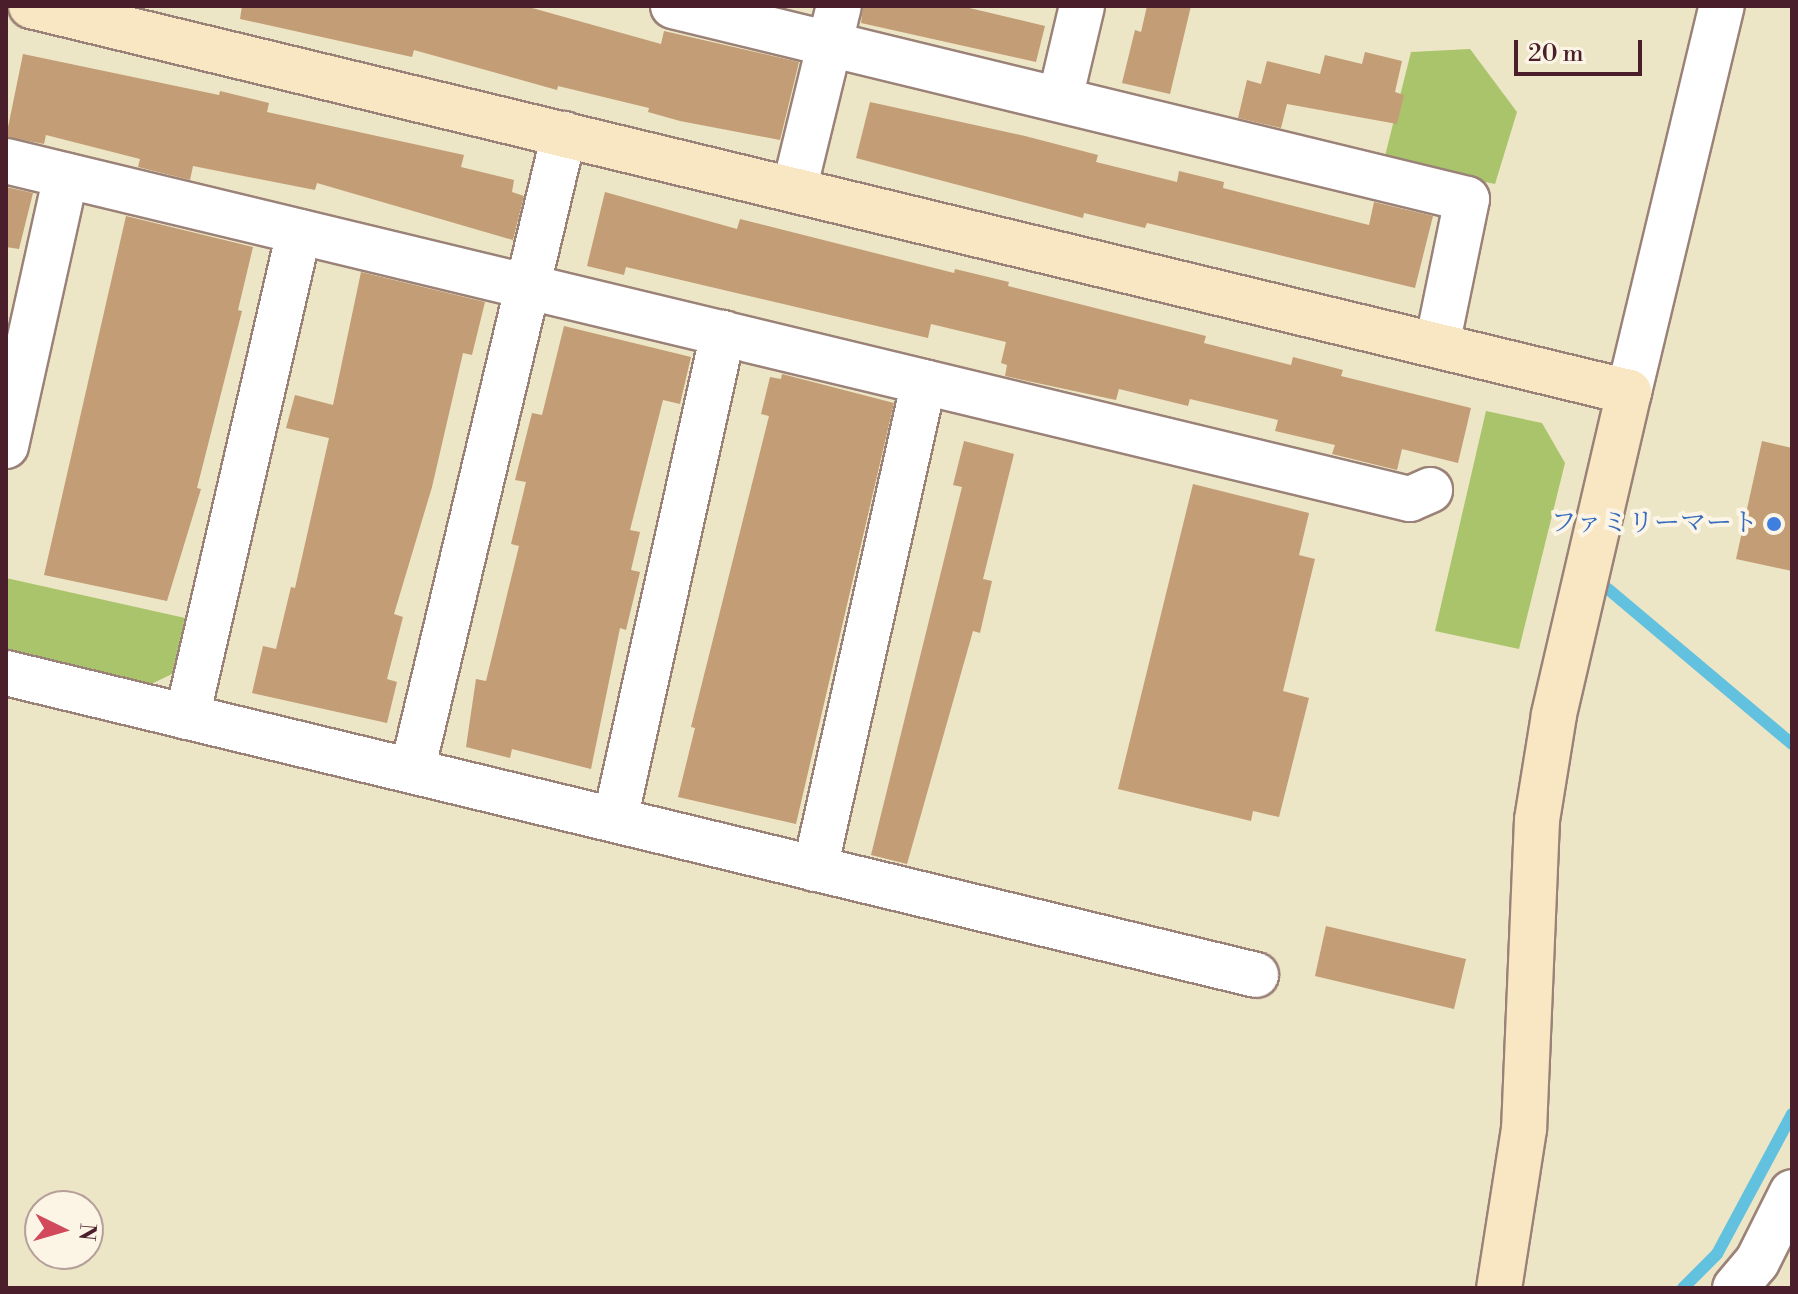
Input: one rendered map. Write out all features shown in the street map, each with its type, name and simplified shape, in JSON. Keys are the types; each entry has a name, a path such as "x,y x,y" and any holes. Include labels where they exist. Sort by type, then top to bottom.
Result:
{"street":[{"path":"31,6 1629,392"},
{"path":"673,6 834,25 1060,99 1467,199 1437,345"},
{"path":"1060,99 1082,6"},
{"path":"1499,1288 1524,1129 1537,820 1554,715 1722,6"},
{"path":"794,190 834,25"},
{"path":"412,771 564,134"},
{"path":"6,161 1410,499 1430,490"},
{"path":"6,446 66,176"},
{"path":"187,717 299,232"},
{"path":"615,820 723,333"},
{"path":"815,869 924,382"},
{"path":"6,673 1256,975"},
{"path":"1735,1288 1757,1262 1792,1192"}],"green space":[{"path":"1470,49 1517,112 1495,184 1384,160 1411,52"},
{"path":"1486,411 1542,423 1565,463 1519,649 1435,631"},
{"path":"6,578 185,618 172,674 149,685 6,653"}],"building":[{"path":"242,6 525,6 661,44 664,31 799,62 780,140 680,121 648,112 649,108 558,86 557,90 414,50 412,57 240,19"},
{"path":"863,6 961,6 1045,26 1036,62 861,23"},
{"path":"1147,6 1191,6 1170,94 1122,83 1135,30 1141,32"},
{"path":"1365,52 1402,61 1395,92 1404,95 1397,124 1287,104 1281,128 1238,118 1247,80 1261,84 1267,61 1320,74 1325,55 1362,64"},
{"path":"23,54 219,95 220,91 269,103 267,112 464,155 461,167 514,180 512,192 524,196 513,240 317,183 315,190 193,166 190,180 138,167 140,159 46,135 44,144 6,137"},
{"path":"870,102 1098,155 1096,162 1177,182 1179,171 1224,182 1223,188 1369,225 1374,202 1433,216 1415,288 1147,223 1145,228 1084,213 1083,218 856,158"},
{"path":"6,187 33,193 19,249 6,247"},
{"path":"605,192 737,229 740,219 954,273 955,269 1009,282 1008,286 1206,336 1204,343 1291,365 1293,357 1343,370 1341,376 1471,408 1458,463 1402,449 1397,470 1332,454 1335,445 1275,431 1278,420 1190,399 1188,406 1119,389 1116,400 1005,376 1007,365 1001,363 1006,342 931,324 928,338 626,267 624,275 587,266"},
{"path":"126,216 253,247 238,310 242,311 197,488 201,489 167,601 44,575"},
{"path":"361,272 485,302 472,355 463,353 432,487 394,614 403,617 387,679 397,682 387,723 252,693 263,646 276,649 291,587 295,588 329,438 286,428 295,395 333,405"},
{"path":"564,326 691,357 680,404 663,400 630,530 640,532 631,570 640,572 626,630 620,628 591,769 512,749 510,758 466,747 476,679 486,681 519,546 511,544 526,482 515,480 532,413 542,415"},
{"path":"782,374 894,403 796,824 678,797 695,728 691,727 769,416 761,414 770,377 781,379"},
{"path":"964,441 1014,454 983,579 992,581 980,633 973,631 907,864 871,855 962,487 953,485"},
{"path":"1762,441 1792,448 1792,571 1736,559"},
{"path":"1193,484 1309,513 1299,555 1315,559 1283,691 1309,698 1279,817 1253,811 1251,821 1118,789"},
{"path":"1326,926 1466,959 1454,1009 1315,976"}],"waterway":[{"path":"1608,589 1792,744"},
{"path":"1683,1288 1717,1254 1792,1114"}],"place":[{"name":"ファミリーマート","path":"1774,524"}]}
